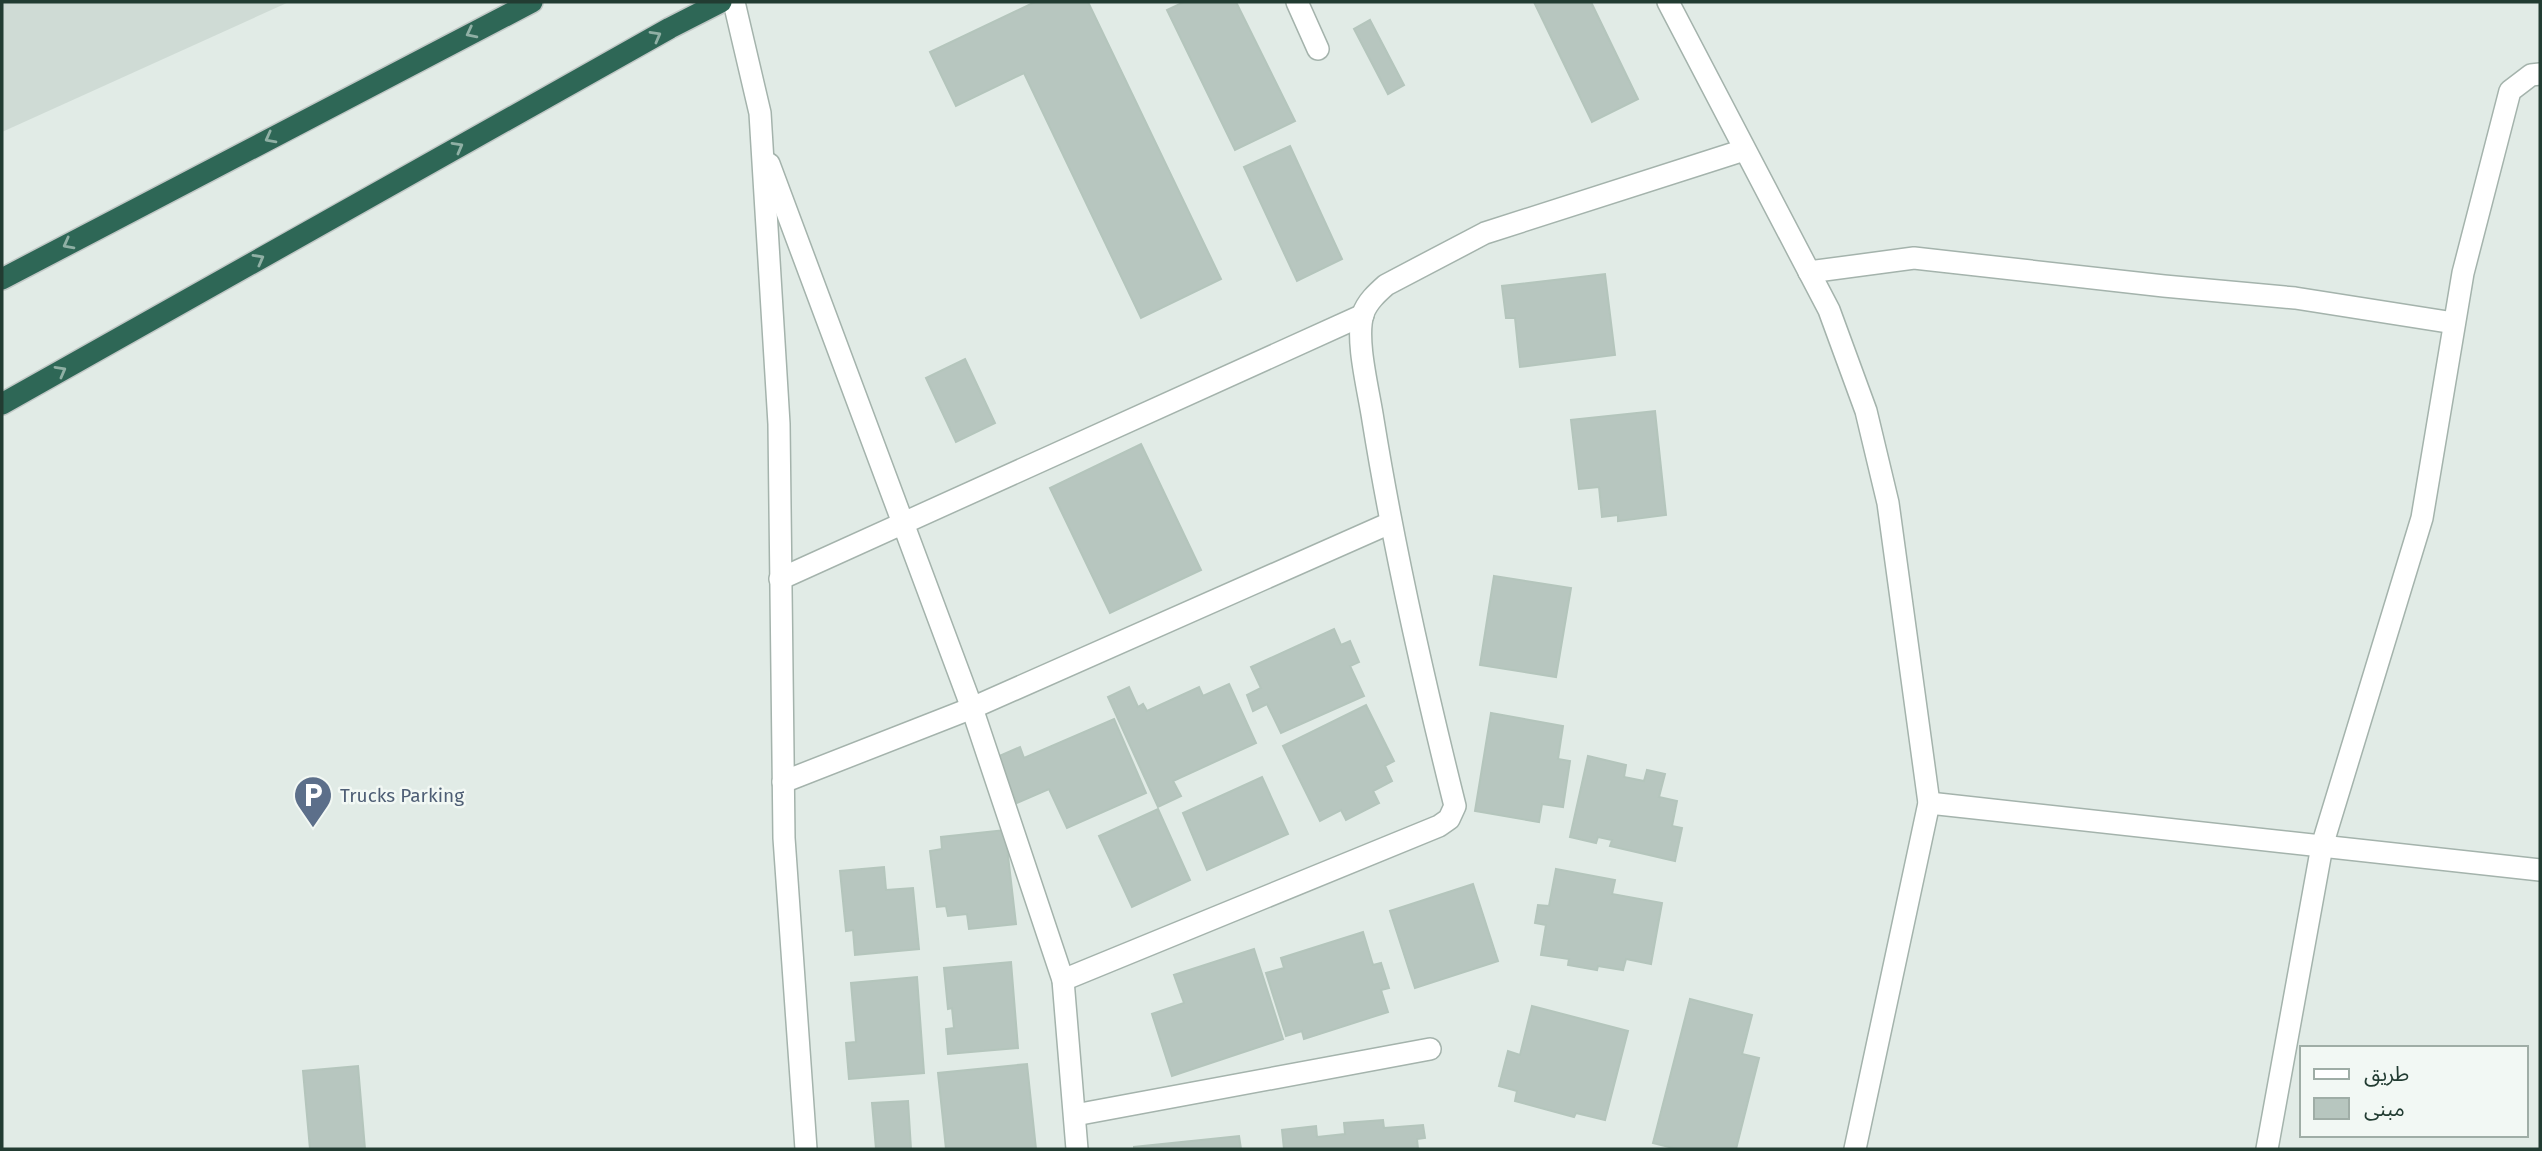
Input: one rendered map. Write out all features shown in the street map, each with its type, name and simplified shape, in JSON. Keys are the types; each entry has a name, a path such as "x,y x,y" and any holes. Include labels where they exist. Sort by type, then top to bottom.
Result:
{"highway":[{"path":"2,279 532,2"},
{"path":"2,404 670,28 721,2"}],"street":[{"path":"734,2 760,113 762,144 779,424 784,838 806,1149"},
{"path":"1297,2 1318,50"},
{"path":"1668,2 1829,310 1866,411 1888,503 1929,803 1855,1149"},
{"path":"2267,1149 2322,846 2422,518 2463,273 2510,91 2531,75 2540,74"},
{"path":"762,144 972,708 1063,980 1077,1149"},
{"path":"1063,980 1427,831 1449,819 1455,806 1420,664 1390,523 1364,360 1363,315 1374,296 1386,285 1485,233 1744,150"},
{"path":"1809,272 1914,258 2295,298 2454,323"},
{"path":"780,579 1363,315"},
{"path":"783,782 972,708 1390,523"},
{"path":"1929,803 2540,870"},
{"path":"1075,1115 1430,1049"}],"shaded area":[{"path":"2,2 289,2 2,132"}],"building":[{"path":"1035,2 1088,2 1221,279 1141,318 1024,73 956,106 930,52"},
{"path":"1184,2 1236,2 1295,121 1235,150 1167,10"},
{"path":"1534,2 1591,2 1638,99 1592,122"},
{"path":"1370,20 1404,85 1388,94 1354,29"},
{"path":"1290,146 1342,259 1297,281 1244,167"},
{"path":"1605,274 1615,355 1520,367 1515,318 1506,318 1502,286"},
{"path":"965,359 995,423 956,442 926,378"},
{"path":"1655,411 1666,515 1618,521 1618,515 1602,517 1599,487 1579,489 1571,420"},
{"path":"1141,444 1201,570 1110,613 1050,488"},
{"path":"1494,576 1571,588 1556,677 1480,665"},
{"path":"1334,629 1341,645 1350,641 1359,662 1350,666 1364,696 1281,733 1267,704 1253,711 1247,695 1261,688 1251,667"},
{"path":"1229,684 1256,743 1173,781 1181,796 1158,807 1108,697 1129,687 1138,707 1143,704 1147,711 1199,687 1203,696"},
{"path":"1366,705 1394,761 1385,766 1392,781 1373,791 1379,803 1346,820 1341,810 1320,821 1283,746"},
{"path":"1491,713 1563,726 1558,759 1570,761 1563,807 1542,804 1539,822 1475,811"},
{"path":"1114,719 1146,793 1067,828 1049,789 1017,803 997,757 1020,747 1024,758"},
{"path":"1588,756 1626,765 1624,777 1644,781 1647,770 1665,774 1659,797 1677,801 1672,826 1682,828 1675,861 1610,846 1612,840 1598,837 1596,843 1570,837"},
{"path":"1262,777 1288,834 1207,870 1183,813"},
{"path":"1158,809 1190,880 1132,907 1099,836"},
{"path":"1005,830 1016,924 969,929 967,914 948,916 946,906 937,907 930,851 942,849 941,837"},
{"path":"884,867 886,890 913,888 919,949 855,955 853,930 846,931 840,871"},
{"path":"1556,869 1615,880 1612,894 1662,903 1651,964 1626,959 1623,970 1598,966 1597,970 1568,965 1569,959 1541,955 1546,925 1535,923 1538,905 1549,906"},
{"path":"1473,884 1498,961 1415,988 1390,911"},
{"path":"1363,932 1373,965 1381,963 1389,988 1381,990 1388,1012 1304,1039 1302,1031 1286,1036 1266,973 1284,968 1281,958"},
{"path":"1254,949 1283,1039 1172,1076 1152,1014 1184,1003 1174,975"},
{"path":"1011,962 1018,1048 948,1054 946,1029 954,1028 952,1008 948,1009 944,968"},
{"path":"917,977 924,1073 849,1079 846,1043 856,1042 851,983"},
{"path":"1690,999 1752,1015 1742,1054 1759,1058 1736,1149 1677,1149 1653,1143"},
{"path":"1532,1006 1628,1031 1605,1120 1576,1113 1574,1117 1515,1101 1517,1091 1499,1086 1508,1051 1520,1055"},
{"path":"1027,1064 1036,1149 946,1149 938,1073"},
{"path":"358,1066 365,1149 310,1149 303,1071"},
{"path":"908,1101 911,1149 876,1149 872,1103"},
{"path":"1383,1120 1384,1128 1423,1125 1425,1138 1417,1139 1418,1149 1284,1149 1282,1130 1316,1126 1317,1137 1345,1134 1344,1123"},
{"path":"1239,1136 1241,1149 1134,1149 1134,1147"}],"place":[{"name":"Trucks Parking","path":"313,829"}]}
